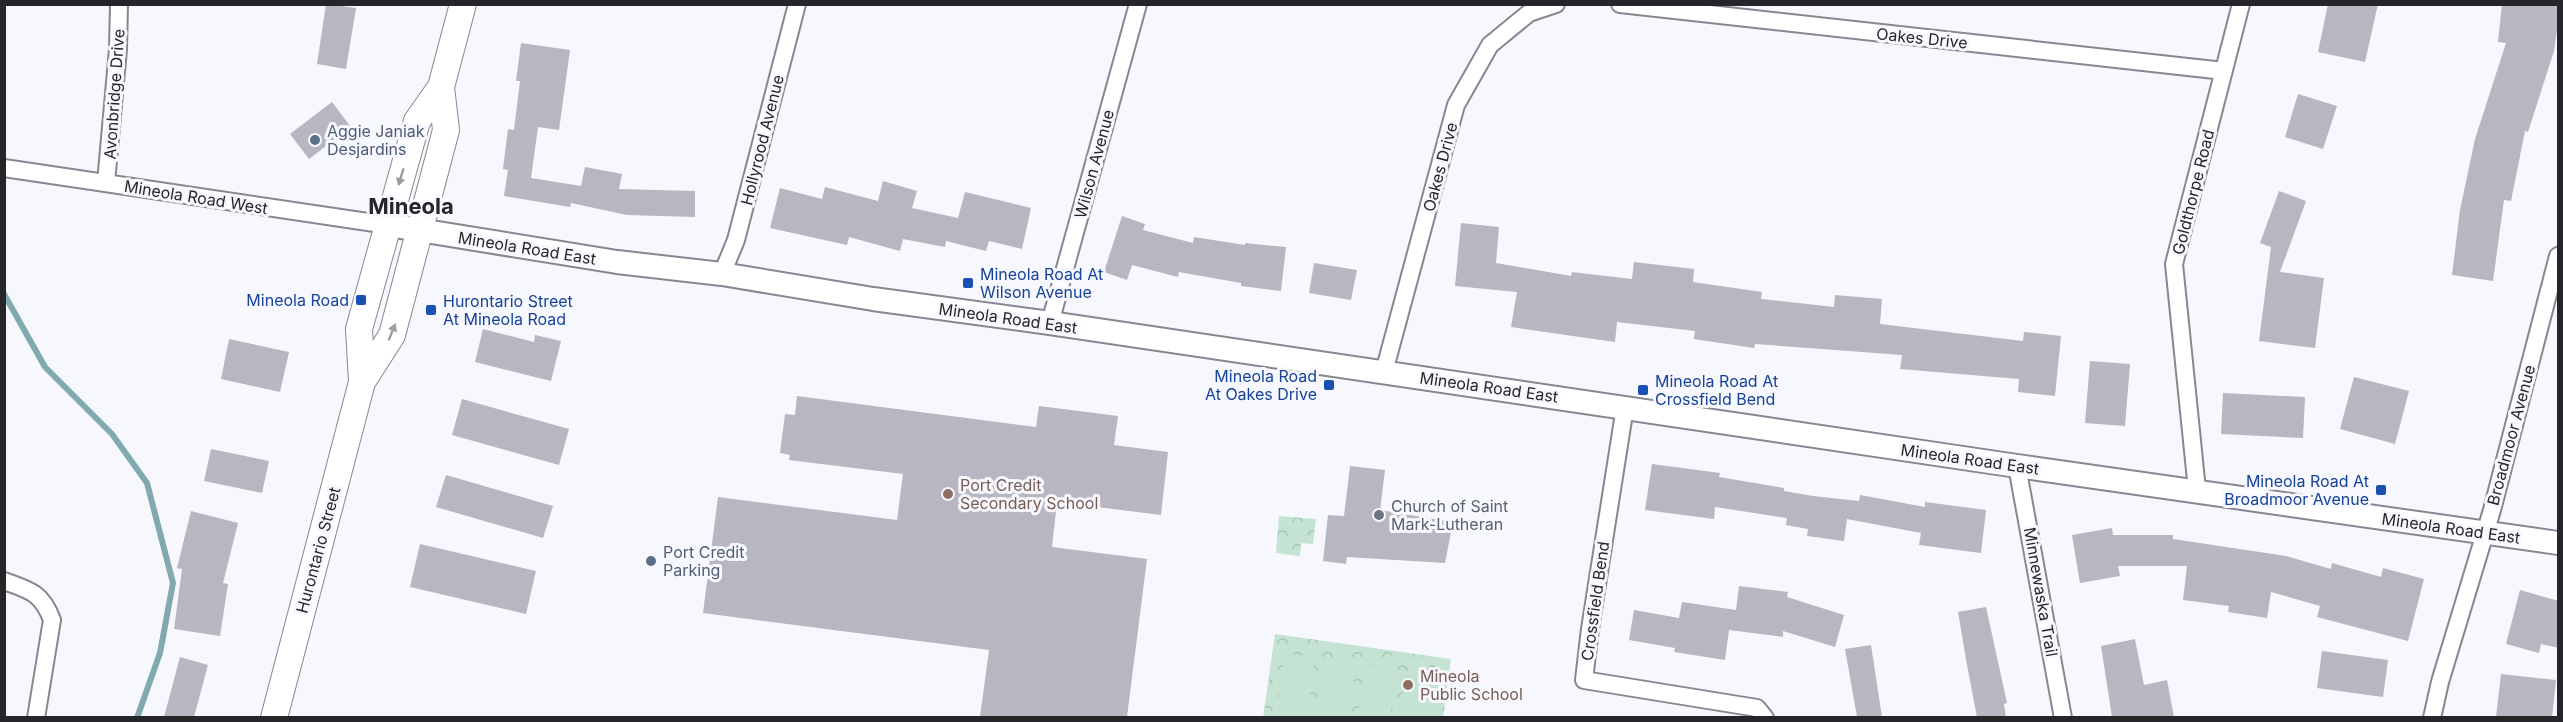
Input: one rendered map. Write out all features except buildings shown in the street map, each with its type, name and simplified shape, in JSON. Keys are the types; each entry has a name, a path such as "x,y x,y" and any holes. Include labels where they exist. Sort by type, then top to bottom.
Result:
{"main road":[{"name":"Hurontario Street","path":"362,382 359,329 417,121 441,87 463,4"},
{"name":"Hurontario Street","path":"274,717 362,382 392,335 420,230 446,130 441,87"}],"street":[{"name":"Avonbridge Drive","path":"106,183 118,50 119,4"},
{"name":"Hollyrood Avenue","path":"722,274 736,240 797,4"},
{"name":"Wilson Avenue","path":"1050,323 1138,4"},
{"name":"Oakes Drive","path":"1384,372 1456,105 1491,45 1529,13 1556,4"},
{"name":"Oakes Drive","path":"1620,4 2224,71"},
{"name":"Goldthorpe Road","path":"2197,490 2174,264 2241,4"},
{"name":"Mineola Road West","path":"4,168 388,225"},
{"path":"388,225 420,230"},
{"name":"Mineola Road East","path":"420,230 617,262 722,274 873,299 2559,543"},
{"name":"Broadmoor Avenue","path":"2432,717 2440,682 2485,533 2559,256"},
{"name":"Crossfield Bend","path":"1625,408 1584,680 1756,708 1765,717"},
{"name":"Minnewaska Trail","path":"2017,466 2063,717"},
{"path":"4,581 34,591 46,605 52,620 36,717"}],"green space":[{"path":"1279,516 1316,519 1313,544 1301,543 1300,556 1276,553"},
{"path":"1275,634 1451,659 1443,717 1263,718"},
{"path":"1284,653 1315,657 1307,717 1276,717"},
{"path":"1325,659 1356,664 1349,717 1317,717"},
{"path":"1365,665 1397,669 1390,717 1358,717"},
{"path":"1406,671 1437,675 1431,717 1399,717"}],"waterway":[{"path":"4,294 45,367 112,434 147,483 173,583 160,653 137,718"}],"place":[{"name":"Aggie Janiak Desjardins","path":"315,140"},
{"name":"Mineola Road At Wilson Avenue","path":"968,283"},
{"name":"Mineola Road","path":"361,300"},
{"name":"Hurontario Street At Mineola Road","path":"431,310"},
{"name":"Mineola Road At Oakes Drive","path":"1329,385"},
{"name":"Mineola Road At Crossfield Bend","path":"1643,390"},
{"name":"Mineola Road At Broadmoor Avenue","path":"2381,490"},
{"name":"Port Credit Secondary School","path":"948,494"},
{"name":"Church of Saint Mark-Lutheran","path":"1379,515"},
{"name":"Port Credit Parking","path":"651,561"},
{"name":"Mineola Public School","path":"1408,685"}],"district":[{"name":"Mineola","path":"411,206"}]}
